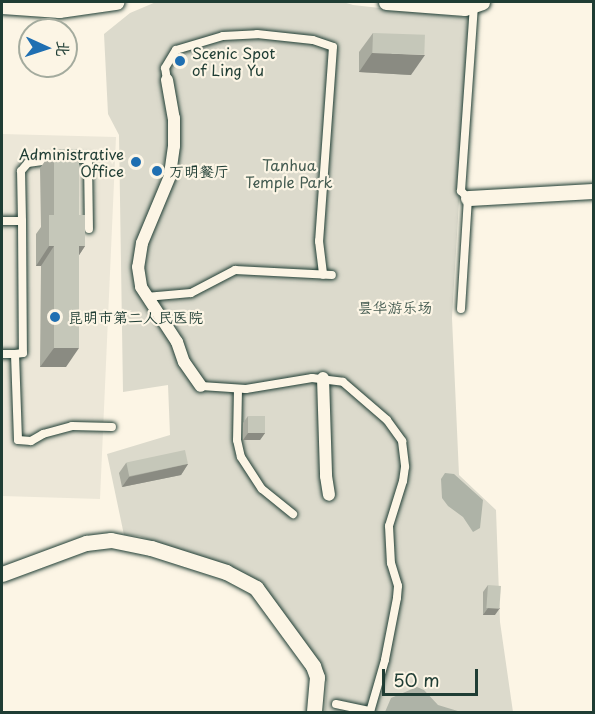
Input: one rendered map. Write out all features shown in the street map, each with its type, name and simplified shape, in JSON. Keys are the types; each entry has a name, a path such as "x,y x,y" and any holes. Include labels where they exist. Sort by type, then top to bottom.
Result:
{"street":[{"path":"2,6 59,10 116,2"},
{"path":"393,2 454,8 478,4"},
{"path":"167,80 174,118 174,146 170,176 142,243 138,267 141,287 146,297 177,342 184,362 201,386"},
{"path":"468,198 594,191"},
{"path":"323,378 326,476 329,495"},
{"path":"2,574 87,543 111,540 151,548 226,572 256,588 313,666 318,677 315,712"}],"lane":[{"path":"461,309 468,198 461,191 478,4"},
{"path":"146,297 191,293 235,270 328,275 319,241 333,48 313,40 257,33 223,36 176,51 165,68 167,80"},
{"path":"2,354 23,353 21,171 28,163 42,159 88,159 89,229"},
{"path":"2,221 22,221"},
{"path":"15,354 18,440 31,441 43,434 72,426 112,427"},
{"path":"201,386 238,389 323,378 343,382 387,420 402,441 405,452 403,481 389,526 391,563 398,586 398,598 385,660 370,712 336,704"},
{"path":"238,389 237,440 241,458 262,489 292,514"}],"shaded area":[{"name":"昆明市第二人民医院","path":"2,134 116,137 100,499 2,496"},
{"path":"445,473 454,474 483,500 480,528 473,532 463,517 448,506 442,498 441,479"},
{"path":"417,687 424,690 438,705 461,712 385,712 391,698"}],"green space":[{"name":"Tanhua Temple Park","path":"156,2 343,2 470,18 452,318 459,475 496,510 500,622 513,712 325,712 327,682 253,578 139,536 124,535 107,454 170,435 168,385 123,392 119,135 108,114 104,34 130,13"}],"building":[{"path":"373,33 425,35 424,55 372,53"},
{"path":"54,149 79,149 79,215 85,215 85,246 79,246 79,348 54,348 54,246 49,246 49,215 54,215"},
{"path":"248,416 265,416 265,433 248,433"},
{"path":"185,450 188,464 129,476 126,462"},
{"path":"488,585 501,586 499,609 486,608"}],"place":[{"name":"Scenic Spot of Ling Yu","path":"180,61"},
{"name":"Administrative Office","path":"136,162"},
{"name":"万明餐厅","path":"157,171"},
{"name":"昆明市第二人民医院","path":"55,317"}],"park label":[{"name":"昙华游乐场","path":"395,307"}]}
